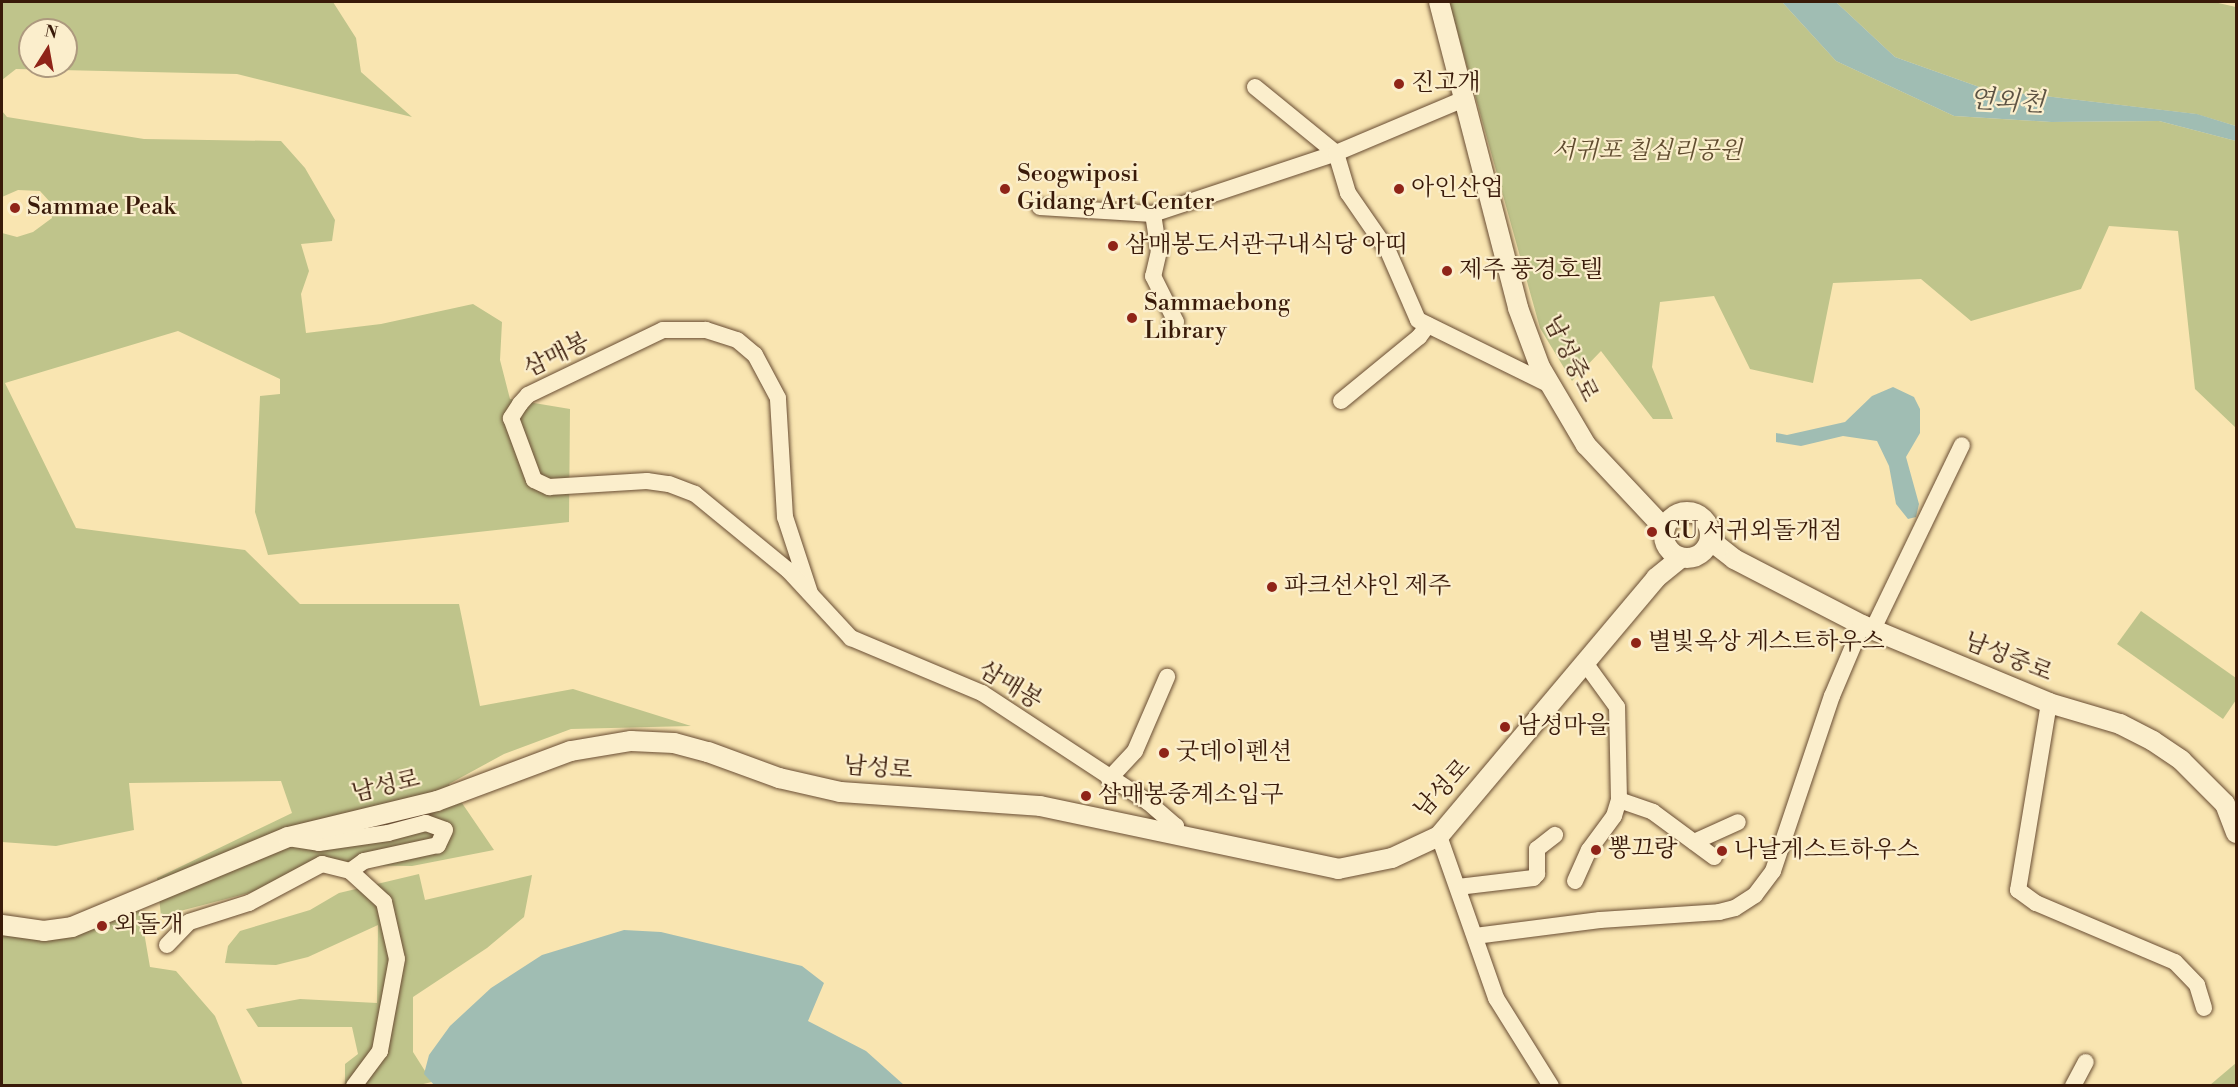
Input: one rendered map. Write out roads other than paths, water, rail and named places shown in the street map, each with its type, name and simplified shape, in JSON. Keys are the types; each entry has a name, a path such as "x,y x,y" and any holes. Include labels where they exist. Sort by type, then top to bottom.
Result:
{"street":[{"name":"남성중로","path":"1440,2 1518,308 1548,384 1586,445 1646,506 1668,523 1686,512 1700,516 1709,527 1707,546 1867,627 2049,702 2120,724 2181,760 2224,804 2236,833"},
{"path":"1255,87 1336,153 1348,193 1388,251 1418,320 1548,384"},
{"path":"1040,207 1153,214 1336,153 1464,99"},
{"path":"1153,214 1160,251 1153,276 1176,322 1171,324"},
{"path":"1341,401 1419,337 1428,325"},
{"name":"삼매봉","path":"810,593 786,517 778,398 755,354 737,340 706,330 663,330 528,395 511,418 534,480 549,487 647,482 669,484 695,494 764,549 810,593 851,638 982,693 1162,813 1176,826 1174,833"},
{"path":"1475,936 1600,920 1719,912 1735,908 1755,895 1773,871 1832,696 1962,445"},
{"path":"1668,523 1675,553 1707,546"},
{"name":"남성로","path":"2,925 44,931 72,927 288,837 456,796 571,751 611,743 655,741 708,752 779,778 840,792 1040,806 1338,869 1392,858 1439,836 1675,553"},
{"path":"1575,880 1589,850 1614,816 1619,800 1617,707 1585,663"},
{"path":"1109,778 1135,751 1167,677"},
{"path":"2049,702 2018,890 2036,903 2175,962 2189,974 2204,1008"},
{"path":"1619,800 1653,812 1714,856"},
{"path":"1694,842 1738,822"},
{"path":"288,837 319,843 388,833 426,824 445,830 438,845 364,861 350,871"},
{"path":"1458,887 1533,878 1537,874 1537,849 1555,835"},
{"path":"1439,836 1496,998 1551,1086"},
{"path":"167,945 189,922 249,903 322,864 350,871 384,902 397,959 380,1051 354,1086"},
{"path":"2073,1086 2086,1062"}],"water":[{"name":"연외천","path":"1782,2 1836,2 1895,57 1985,89 2197,114 2236,126 2236,141 2159,121 2051,122 1954,116 1836,61"},
{"path":"1893,387 1914,397 1920,409 1920,433 1906,457 1919,504 1916,517 1908,519 1896,504 1889,466 1877,441 1843,436 1801,446 1776,442 1776,433 1787,435 1845,422 1872,396"},
{"path":"624,930 661,932 802,966 824,983 808,1021 866,1051 904,1085 435,1086 424,1074 429,1055 450,1026 491,988 542,955"}],"place":[{"name":"진고개","path":"1399,84"},
{"name":"Seogwiposi Gidang Art Center","path":"1005,189"},
{"name":"아인산업","path":"1399,189"},
{"name":"Sammae Peak","path":"15,208"},
{"name":"삼매봉도서관구내식당 아띠","path":"1113,246"},
{"name":"제주 풍경호텔","path":"1447,271"},
{"name":"Sammaebong Library","path":"1132,318"},
{"name":"CU 서귀외돌개점","path":"1652,532"},
{"name":"파크선샤인 제주","path":"1272,587"},
{"name":"별빛옥상 게스트하우스","path":"1636,643"},
{"name":"남성마을","path":"1505,727"},
{"name":"굿데이펜션","path":"1164,753"},
{"name":"삼매봉중계소입구","path":"1086,796"},
{"name":"뽕끄랑","path":"1596,850"},
{"name":"나날게스트하우스","path":"1722,851"},
{"name":"외돌개","path":"102,926"}],"park label":[{"name":"서귀포 칠십리공원","path":"1647,152"}]}
